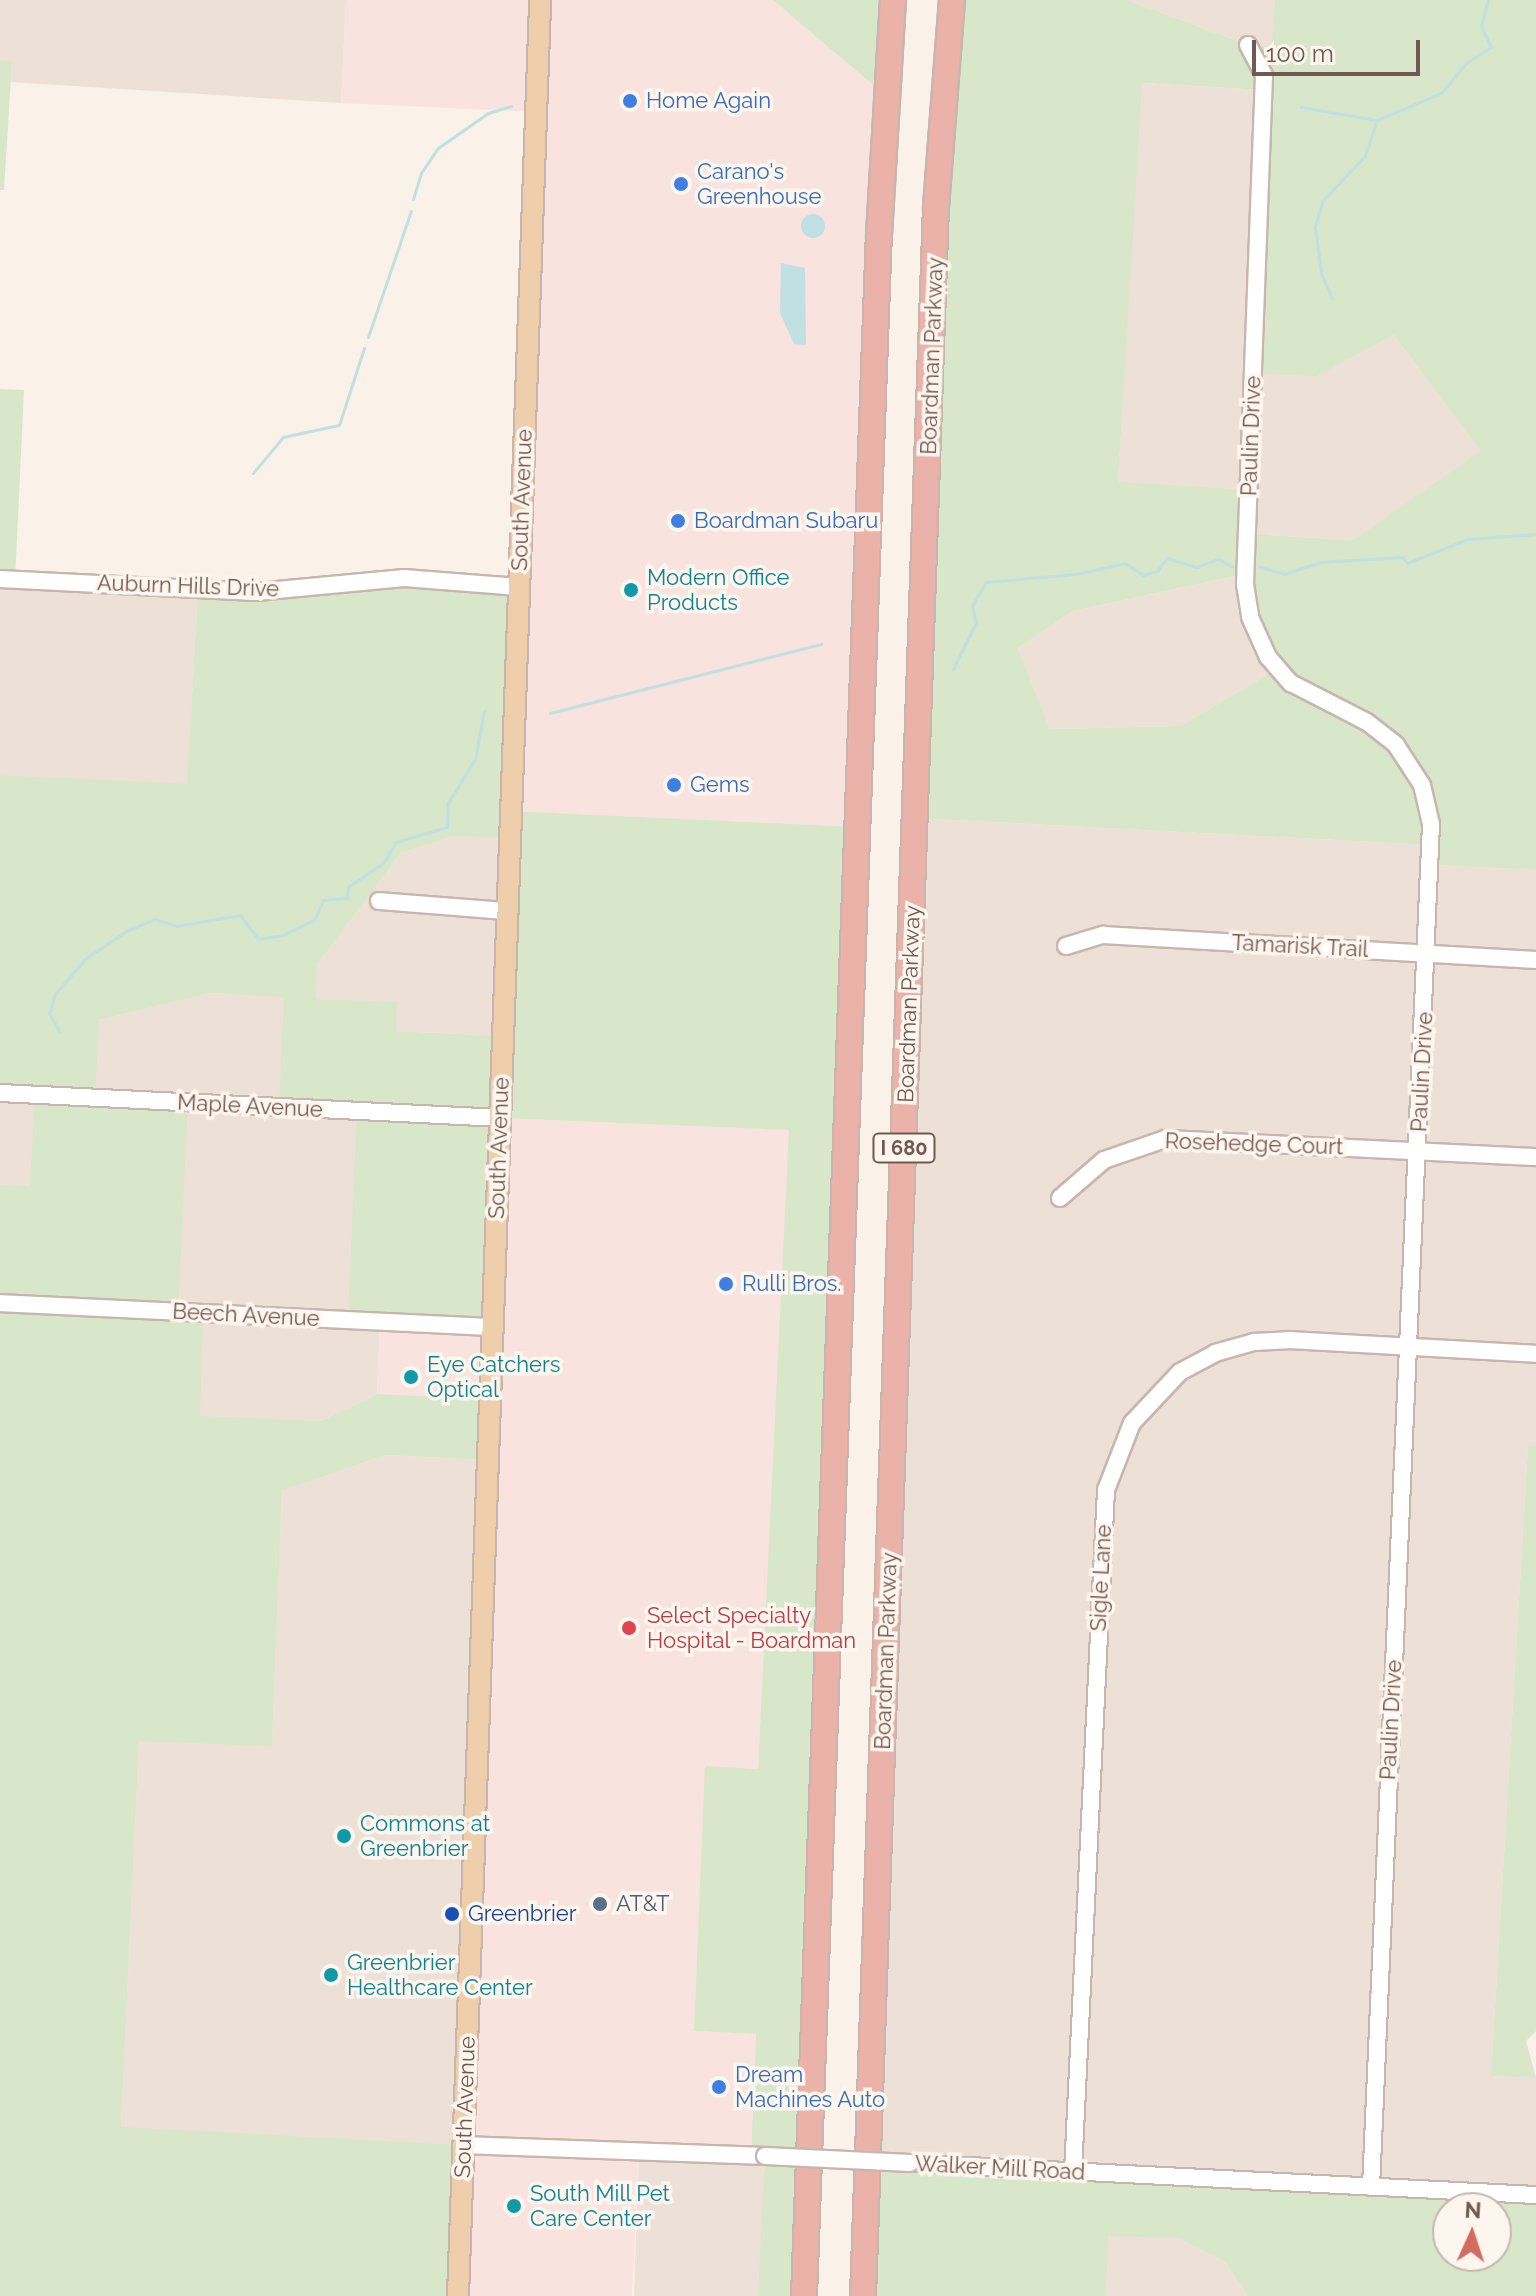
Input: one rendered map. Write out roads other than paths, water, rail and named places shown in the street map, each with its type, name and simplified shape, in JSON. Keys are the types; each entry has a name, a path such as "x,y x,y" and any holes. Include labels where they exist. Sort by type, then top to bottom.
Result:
{"highway":[{"name":"I 680","path":"804,2296 879,235 893,0"},
{"name":"Boardman Parkway","path":"863,2296 936,207 952,0"}],"main road":[{"name":"South Avenue","path":"458,2296 540,0"}],"street":[{"name":"Paulin Drive","path":"1248,45 1264,75 1245,584 1249,614 1261,645 1291,683 1379,730 1411,764 1431,824 1371,2187"},
{"name":"Auburn Hills Drive","path":"0,579 256,592 404,578 519,587"},
{"path":"379,901 507,911"},
{"name":"Tamarisk Trail","path":"1066,946 1103,935 1536,960"},
{"name":"Maple Avenue","path":"0,1093 500,1118"},
{"name":"Rosehedge Court","path":"1060,1198 1104,1160 1165,1139 1536,1157"},
{"name":"Beech Avenue","path":"0,1303 492,1327"},
{"name":"Sigle Lane","path":"1073,2172 1103,1532 1108,1480 1118,1450 1140,1411 1168,1382 1230,1348 1288,1340 1536,1354"},
{"name":"Walker Mill Road","path":"463,2145 765,2156 1536,2195"}],"water":[{"path":"813,214 822,217 825,226 822,235 813,238 804,235 801,226 804,217"},
{"path":"781,263 805,268 806,345 794,344 780,313"}],"waterway":[{"path":"1301,107 1377,120 1441,93 1466,63 1491,47 1481,26 1488,0"},
{"path":"413,199 421,173 438,148 488,113 511,106"},
{"path":"1332,298 1321,273 1315,226 1323,200 1365,156 1377,120"},
{"path":"368,337 411,211"},
{"path":"253,473 283,437 339,425 364,348"},
{"path":"1260,567 1284,574 1320,562 1402,557 1407,563 1468,539 1536,534"},
{"path":"953,669 976,622 972,606 986,582 1076,574 1125,563 1143,575 1157,571 1167,558 1197,567 1218,559 1232,566"},
{"path":"550,713 821,644"},
{"path":"59,1031 49,1013 55,994 85,959 126,931 154,919 177,926 240,915 258,939 283,935 314,920 323,900 347,898 348,887 383,863 396,842 447,827 448,803 475,759 484,711"}],"place":[{"name":"Home Again","path":"630,101"},
{"name":"Carano's Greenhouse","path":"681,184"},
{"name":"Boardman Subaru","path":"678,521"},
{"name":"Modern Office Products","path":"631,590"},
{"name":"Gems","path":"674,785"},
{"name":"Rulli Bros.","path":"726,1284"},
{"name":"Eye Catchers Optical","path":"411,1377"},
{"name":"Select Specialty Hospital - Boardman","path":"629,1628"},
{"name":"Commons at Greenbrier","path":"344,1836"},
{"name":"AT&T","path":"600,1904"},
{"name":"Greenbrier","path":"452,1914"},
{"name":"Greenbrier Healthcare Center","path":"331,1975"},
{"name":"Dream Machines Auto","path":"719,2087"},
{"name":"South Mill Pet Care Center","path":"514,2206"}]}
